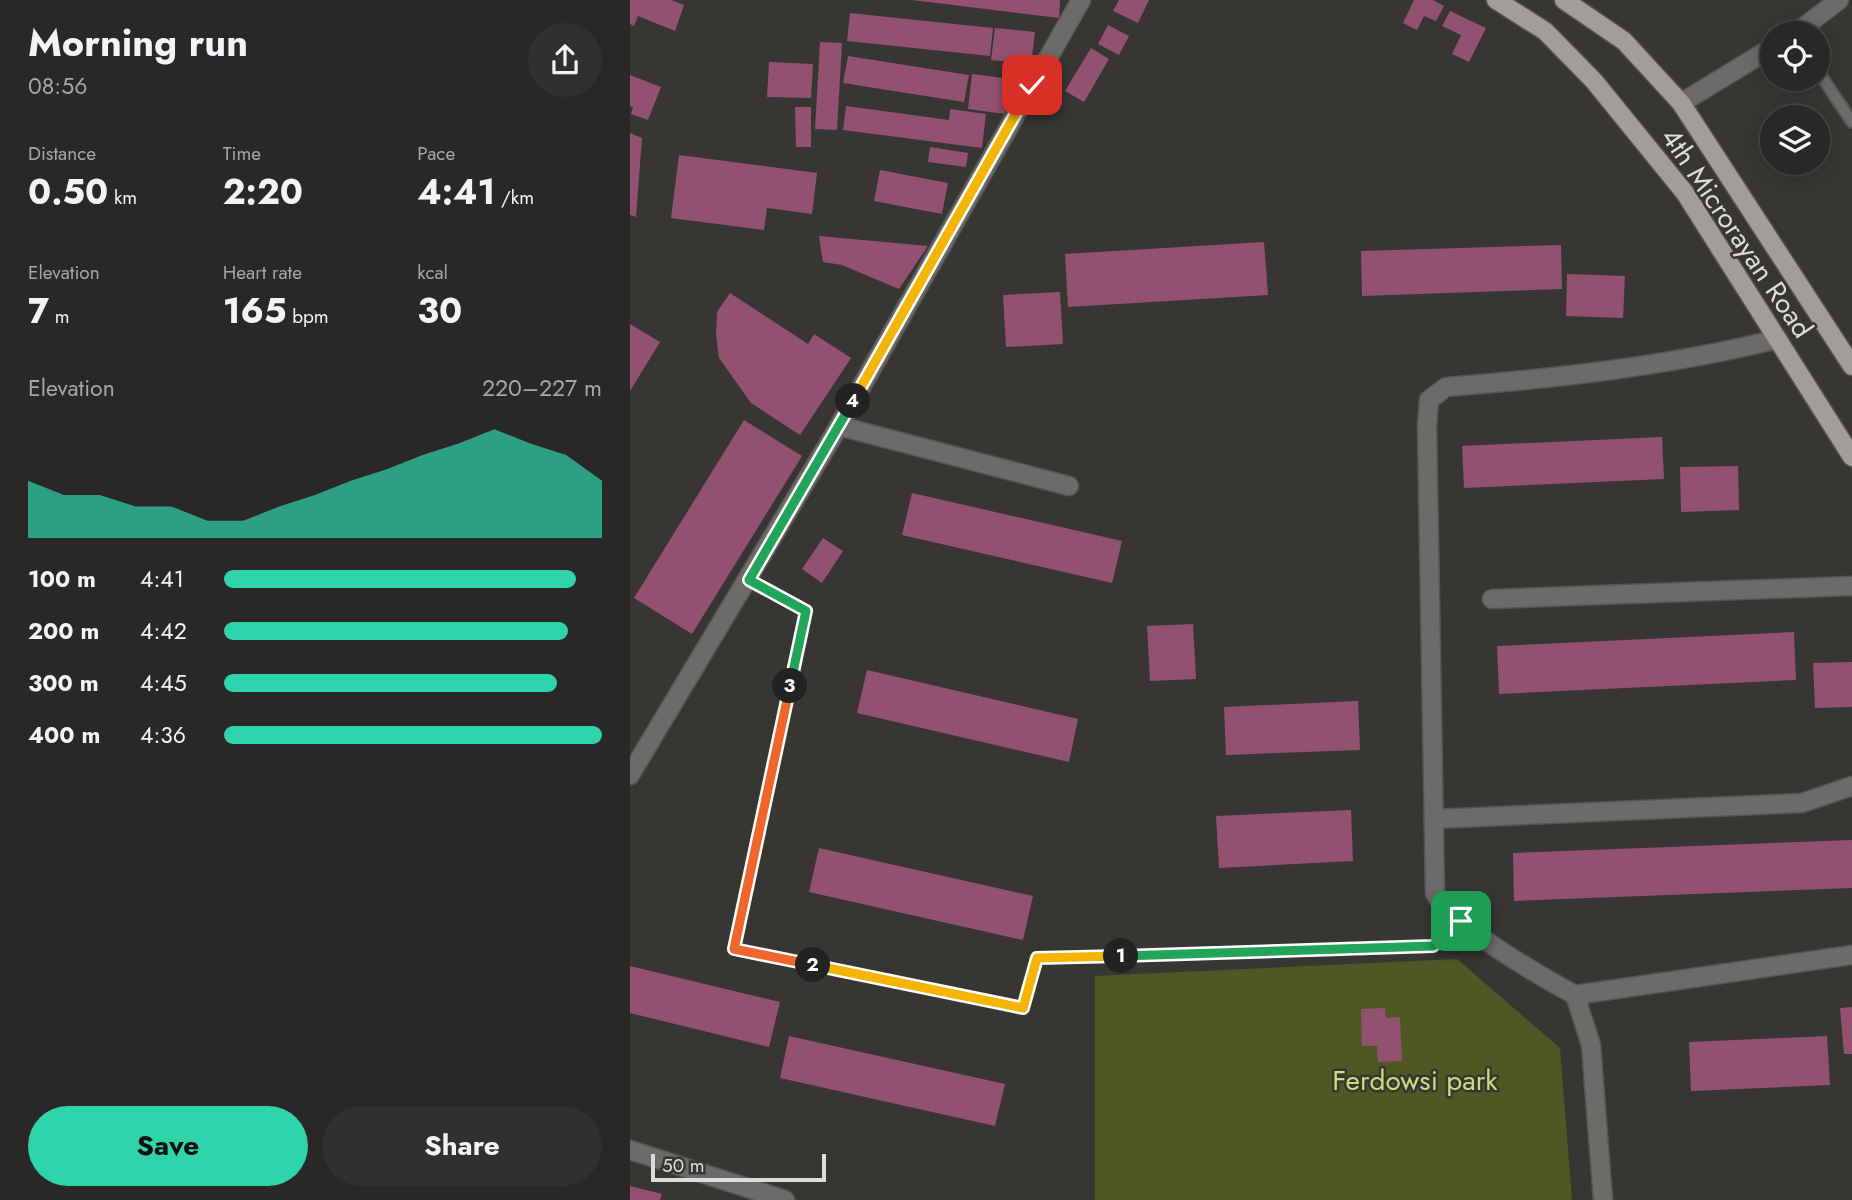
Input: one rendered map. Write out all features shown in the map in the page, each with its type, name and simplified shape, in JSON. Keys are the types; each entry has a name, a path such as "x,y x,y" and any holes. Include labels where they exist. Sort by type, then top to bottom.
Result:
{"main road":[{"name":"4th Microrayan Road","path":"1496,0 1545,31 1594,81 1685,193 1852,457"},
{"name":"4th Microrayan Road","path":"1564,0 1624,41 1681,103 1852,366"}],"street":[{"path":"630,775 839,426 1081,0"},
{"path":"1812,21 1839,0"},
{"path":"1681,103 1760,55"},
{"path":"1778,339 1706,357 1618,371 1446,387 1429,400 1427,426 1436,893 1448,912 1544,979 1575,996 1852,955"},
{"path":"839,426 1069,486"},
{"path":"1492,599 1852,586"},
{"path":"1434,819 1801,803 1852,786"},
{"path":"1575,996 1591,1045 1603,1200"},
{"path":"630,1150 785,1200"}],"lane":[{"path":"1830,89 1852,122"},
{"path":"749,580 806,611 734,949 1023,1008"}],"path":[{"path":"1023,1008 1037,958 1433,946 1461,921"}],"green space":[{"name":"Ferdowsi park","path":"1457,959 1560,1048 1572,1200 1095,1200 1095,976"}],"building":[{"path":"630,0 671,0 684,5 675,31 638,16 634,26 630,24"},
{"path":"912,0 1060,0 1059,18"},
{"path":"1119,0 1149,0 1138,23 1113,11"},
{"path":"1414,0 1433,0 1444,6 1436,21 1424,16 1417,30 1403,23"},
{"path":"1450,11 1486,28 1469,62 1452,54 1461,35 1442,26"},
{"path":"850,13 993,28 990,56 847,41"},
{"path":"1108,25 1129,36 1119,55 1098,44"},
{"path":"995,28 1035,32 1031,64 991,60"},
{"path":"820,42 842,43 837,130 815,129"},
{"path":"1091,48 1109,59 1084,102 1065,91"},
{"path":"848,56 969,75 964,102 843,83"},
{"path":"769,62 813,64 811,98 767,97"},
{"path":"972,74 1010,79 1005,114 968,109"},
{"path":"630,75 661,87 648,120 631,114 633,107 630,106"},
{"path":"846,106 949,120 950,109 986,114 982,148 843,130"},
{"path":"795,107 811,107 811,147 796,147"},
{"path":"630,133 642,138 636,217 630,215"},
{"path":"930,147 968,153 966,167 928,162"},
{"path":"679,155 817,173 812,214 767,208 764,230 671,218"},
{"path":"880,170 948,183 942,214 874,201"},
{"path":"819,236 928,246 899,289 842,265 823,262"},
{"path":"1264,242 1268,295 1068,307 1065,254"},
{"path":"1561,245 1562,289 1362,296 1361,251"},
{"path":"1567,274 1625,276 1623,318 1566,316"},
{"path":"1060,292 1063,344 1006,347 1003,295"},
{"path":"730,293 808,344 814,334 851,358 800,435 751,403 719,358 717,312"},
{"path":"630,324 660,342 630,391"},
{"path":"744,420 802,456 692,634 634,598"},
{"path":"1662,437 1664,479 1464,488 1462,446"},
{"path":"1738,466 1739,510 1681,512 1680,467"},
{"path":"912,493 1122,541 1112,583 902,535"},
{"path":"823,538 843,551 822,583 802,569"},
{"path":"1193,624 1196,679 1150,681 1147,626"},
{"path":"1794,632 1796,680 1499,694 1497,646"},
{"path":"1852,662 1852,707 1815,708 1813,663"},
{"path":"867,670 1078,719 1069,762 857,713"},
{"path":"1358,701 1360,750 1226,755 1224,707"},
{"path":"1351,810 1353,861 1219,868 1216,816"},
{"path":"1852,840 1852,888 1514,901 1513,853"},
{"path":"819,848 1033,896 1023,940 809,892"},
{"path":"630,966 780,1002 769,1047 630,1013"},
{"path":"1852,1007 1852,1054 1844,1054 1840,1008"},
{"path":"1385,1008 1386,1018 1400,1017 1402,1061 1378,1062 1377,1046 1362,1046 1361,1009"},
{"path":"789,1036 1005,1084 995,1126 780,1078"},
{"path":"1827,1036 1830,1085 1691,1091 1689,1042"},
{"path":"630,1186 662,1194 660,1200 630,1200"}],"route":[{"path":"1032,85 749,580 806,611 734,949 1023,1008 1037,958 1433,946 1461,921"}]}
